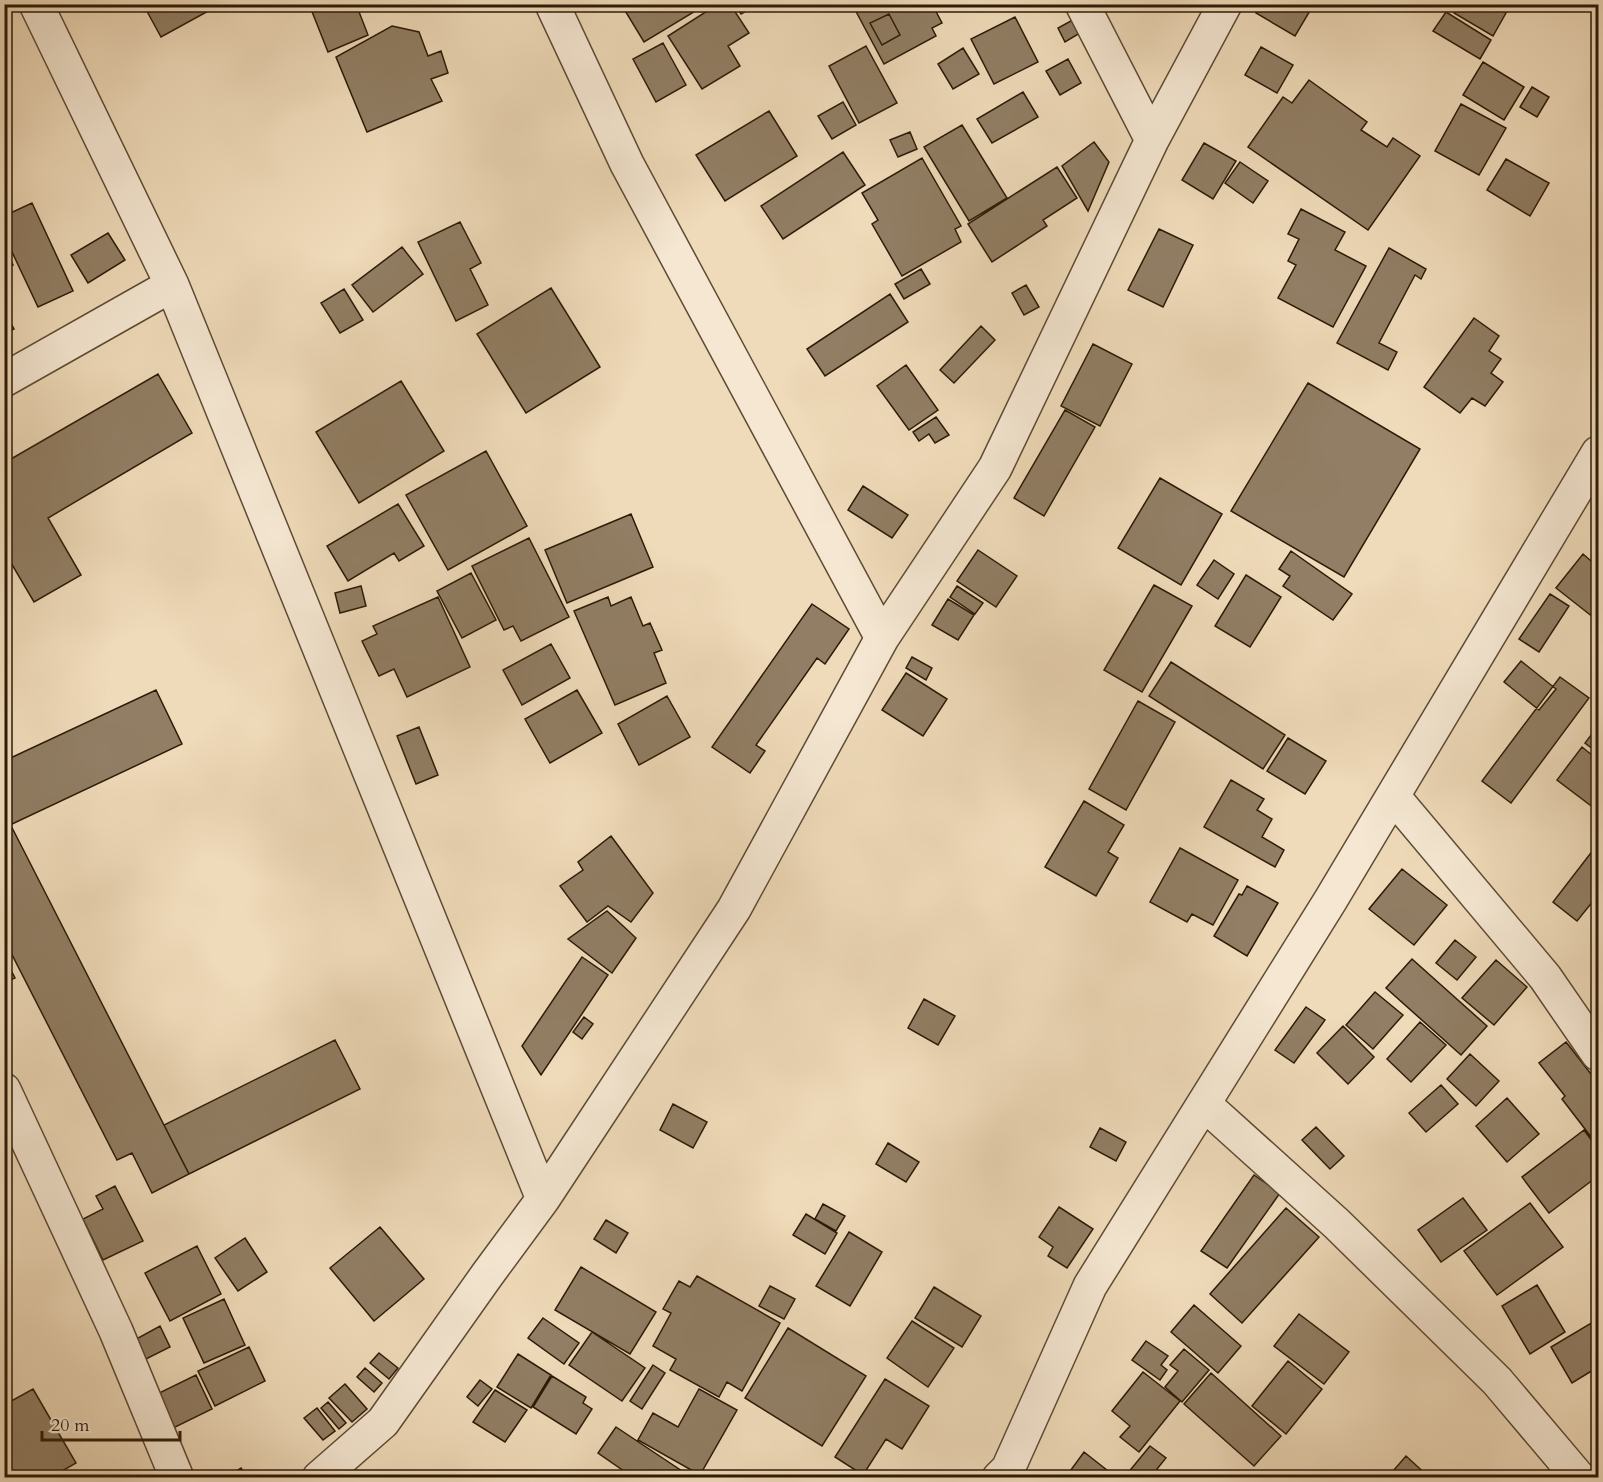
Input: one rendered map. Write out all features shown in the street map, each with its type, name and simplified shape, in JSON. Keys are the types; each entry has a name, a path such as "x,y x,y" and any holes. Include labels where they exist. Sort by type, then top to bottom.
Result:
{"street":[{"path":"36,4 172,285 543,1199"},
{"path":"552,4 627,164 882,638"},
{"path":"1082,4 1152,140"},
{"path":"319,1478 383,1422 543,1199 734,909 882,638 995,468 1152,140 1225,4"},
{"path":"4,380 172,285"},
{"path":"999,1478 1008,1468 1090,1286 1393,796 1599,453"},
{"path":"1393,796 1545,977 1599,1054"},
{"path":"4,1090 116,1331 177,1478"},
{"path":"1204,1104 1337,1224 1497,1381 1579,1478"}],"building":[{"path":"143,4 221,4 161,37"},
{"path":"309,4 356,4 368,35 328,52"},
{"path":"632,4 707,4 644,42 624,9"},
{"path":"718,4 730,4 749,33 728,46 740,66 702,89 668,36"},
{"path":"735,4 757,4 757,5 741,14"},
{"path":"852,4 932,4 942,23 932,28 936,36 884,64","holes":["889,14 900,35 882,45 870,23"]},
{"path":"1261,4 1314,4 1295,36 1256,13"},
{"path":"1459,4 1511,4 1493,36 1454,13"},
{"path":"1446,12 1491,40 1480,59 1433,31"},
{"path":"889,14 900,35 882,45 870,23"},
{"path":"1015,17 1038,62 994,84 971,39"},
{"path":"1078,17 1085,30 1065,42 1058,28"},
{"path":"392,26 419,32 428,56 441,51 448,73 431,79 442,101 367,132 336,57"},
{"path":"663,43 686,85 656,102 633,59"},
{"path":"866,46 897,103 859,123 829,66"},
{"path":"1261,47 1293,65 1277,93 1245,75"},
{"path":"963,48 979,74 953,89 938,64"},
{"path":"1068,59 1081,83 1060,95 1046,71"},
{"path":"1483,62 1524,87 1504,120 1463,95"},
{"path":"1309,80 1367,122 1361,130 1387,147 1393,138 1420,156 1368,230 1248,147 1283,97 1292,103"},
{"path":"1532,87 1549,97 1537,117 1520,107"},
{"path":"1023,92 1038,117 992,143 977,119"},
{"path":"843,102 856,125 832,139 818,116"},
{"path":"1461,104 1506,128 1479,175 1435,151"},
{"path":"769,111 797,156 725,201 696,155"},
{"path":"962,125 1007,198 969,221 924,147"},
{"path":"910,132 917,149 898,157 890,140"},
{"path":"1094,142 1109,162 1088,211 1062,166"},
{"path":"1204,143 1236,161 1213,199 1182,180"},
{"path":"843,152 865,185 783,239 761,206"},
{"path":"922,158 961,226 955,229 961,242 902,276 872,224 878,220 862,193"},
{"path":"1506,159 1549,183 1530,216 1487,190"},
{"path":"1240,162 1268,181 1253,203 1225,183"},
{"path":"1057,167 1077,198 1043,220 1047,226 992,262 968,224"},
{"path":"32,203 73,291 38,307 4,235 4,216"},
{"path":"1301,209 1345,232 1335,250 1366,266 1333,327 1278,298 1296,265 1288,261 1299,239 1288,234"},
{"path":"460,222 481,263 470,269 488,305 456,321 418,242"},
{"path":"1159,229 1193,245 1163,307 1128,290"},
{"path":"108,233 125,260 88,283 71,255"},
{"path":"4,245 13,265 4,268"},
{"path":"402,247 423,274 373,312 352,285"},
{"path":"1389,248 1426,269 1421,279 1415,275 1379,343 1397,352 1388,370 1337,343"},
{"path":"921,269 930,284 904,299 895,284"},
{"path":"1026,285 1039,307 1024,315 1012,293"},
{"path":"551,288 600,367 526,413 477,334"},
{"path":"344,289 363,320 340,333 321,303"},
{"path":"890,294 908,322 825,376 807,349"},
{"path":"4,311 14,329 4,334"},
{"path":"1474,318 1499,336 1489,351 1501,359 1491,373 1503,382 1485,406 1472,398 1460,413 1424,387"},
{"path":"981,326 995,340 954,383 940,370"},
{"path":"1093,344 1132,364 1100,426 1061,406"},
{"path":"906,365 938,410 909,430 877,386"},
{"path":"158,374 192,433 48,518 81,575 34,602 4,551 4,463"},
{"path":"401,381 444,451 359,503 316,432"},
{"path":"1308,383 1420,449 1344,577 1231,511"},
{"path":"1065,410 1095,427 1044,516 1014,498"},
{"path":"936,417 949,435 935,443 929,434 919,441 913,432"},
{"path":"486,451 527,526 448,570 406,495"},
{"path":"1160,478 1222,514 1181,585 1118,548"},
{"path":"863,486 908,515 892,538 848,510"},
{"path":"398,504 424,546 399,561 394,553 348,581 327,546"},
{"path":"631,514 653,567 567,603 545,550"},
{"path":"529,538 569,617 521,641 513,626 504,630 472,566"},
{"path":"978,550 1017,576 996,607 957,581"},
{"path":"1291,551 1352,594 1333,620 1283,586 1290,576 1279,569"},
{"path":"1583,554 1598,567 1598,621 1556,588"},
{"path":"1214,560 1234,574 1218,599 1197,585"},
{"path":"471,573 496,620 462,638 437,591"},
{"path":"1246,575 1281,597 1250,647 1215,626"},
{"path":"1154,585 1192,606 1142,692 1104,670"},
{"path":"361,586 366,606 340,613 335,593"},
{"path":"957,586 983,603 975,614 950,597"},
{"path":"1550,594 1569,606 1539,652 1519,639"},
{"path":"438,597 470,667 407,697 394,669 379,676 362,641 377,634 373,626"},
{"path":"608,597 611,606 631,597 643,626 650,623 662,650 654,653 666,683 615,705 574,611"},
{"path":"948,599 974,615 958,640 932,625"},
{"path":"812,604 849,629 825,664 817,658 756,745 765,751 750,773 712,747"},
{"path":"551,644 570,678 522,705 503,670"},
{"path":"912,657 932,668 926,680 906,668"},
{"path":"1521,661 1556,689 1539,710 1504,682"},
{"path":"1171,662 1285,735 1263,769 1149,696"},
{"path":"906,673 947,699 923,736 882,710"},
{"path":"1560,677 1589,698 1511,803 1482,781"},
{"path":"156,690 182,744 10,825 4,813 4,761"},
{"path":"577,690 602,733 550,763 525,719"},
{"path":"667,696 690,737 639,765 618,724"},
{"path":"1138,701 1175,722 1126,810 1089,789"},
{"path":"1598,726 1598,753 1585,743"},
{"path":"419,727 438,775 416,784 397,736"},
{"path":"1288,738 1326,761 1305,794 1267,771"},
{"path":"1582,747 1598,760 1598,811 1557,780"},
{"path":"1231,780 1264,799 1257,810 1272,819 1262,837 1284,850 1275,867 1204,827"},
{"path":"1084,801 1124,825 1108,852 1118,858 1096,896 1045,867"},
{"path":"4,812 189,1174 152,1193 132,1153 117,1160 4,939"},
{"path":"611,836 653,893 631,922 608,906 587,922 560,886 583,870 578,862"},
{"path":"1597,845 1598,895 1577,921 1553,902"},
{"path":"1180,848 1238,880 1213,925 1192,914 1187,922 1150,902"},
{"path":"1402,869 1447,905 1414,945 1369,909"},
{"path":"1247,886 1278,903 1247,956 1214,936 1239,894 1242,895"},
{"path":"607,911 636,938 612,973 568,939"},
{"path":"1455,940 1476,957 1457,980 1436,963"},
{"path":"4,957 15,978 4,983"},
{"path":"582,957 608,975 541,1075 522,1046"},
{"path":"1412,959 1487,1026 1461,1055 1386,988"},
{"path":"1496,960 1527,987 1494,1025 1462,998"},
{"path":"1375,992 1403,1015 1373,1049 1346,1025"},
{"path":"924,999 955,1016 938,1045 908,1028"},
{"path":"1306,1007 1325,1020 1294,1063 1275,1050"},
{"path":"584,1017 593,1024 582,1039 573,1032"},
{"path":"1420,1022 1446,1045 1411,1082 1387,1059"},
{"path":"1343,1026 1374,1057 1348,1084 1317,1053"},
{"path":"335,1040 360,1089 189,1174 164,1125"},
{"path":"1566,1042 1598,1083 1598,1139 1595,1142 1562,1099 1565,1096 1539,1063"},
{"path":"1470,1054 1499,1081 1476,1106 1447,1079"},
{"path":"1441,1085 1458,1104 1426,1132 1409,1113"},
{"path":"1507,1098 1539,1134 1507,1162 1476,1126"},
{"path":"673,1104 707,1122 693,1148 660,1130"},
{"path":"1316,1127 1344,1156 1330,1169 1302,1140"},
{"path":"1100,1128 1126,1142 1116,1161 1090,1147"},
{"path":"1584,1130 1598,1149 1598,1176 1549,1213 1522,1177"},
{"path":"888,1143 919,1162 906,1182 876,1164"},
{"path":"1254,1175 1280,1193 1227,1268 1201,1251"},
{"path":"115,1186 143,1241 103,1260 83,1219 103,1209 96,1196"},
{"path":"1463,1198 1487,1230 1441,1262 1418,1230"},
{"path":"1530,1203 1563,1247 1497,1295 1464,1251"},
{"path":"823,1204 845,1216 836,1231 815,1219"},
{"path":"1059,1207 1093,1229 1067,1268 1048,1256 1053,1247 1039,1237"},
{"path":"1286,1208 1319,1237 1242,1323 1210,1294"},
{"path":"806,1214 837,1233 825,1254 793,1235"},
{"path":"606,1220 628,1233 616,1253 594,1239"},
{"path":"380,1227 424,1279 374,1321 330,1268"},
{"path":"849,1232 882,1252 850,1306 816,1286"},
{"path":"245,1238 267,1272 238,1291 215,1258"},
{"path":"197,1246 221,1294 170,1321 145,1273"},
{"path":"581,1267 656,1312 630,1354 555,1310"},
{"path":"697,1276 780,1323 742,1391 727,1382 719,1397 670,1370 676,1359 653,1346 671,1313 663,1309 679,1281 690,1287"},
{"path":"1537,1285 1565,1332 1530,1354 1502,1306"},
{"path":"770,1286 795,1299 784,1319 759,1306"},
{"path":"934,1287 981,1316 962,1347 915,1318"},
{"path":"224,1299 245,1345 204,1363 183,1318"},
{"path":"1194,1305 1241,1346 1218,1373 1171,1332"},
{"path":"1299,1314 1349,1352 1324,1384 1274,1346"},
{"path":"543,1318 579,1343 564,1364 528,1338"},
{"path":"1598,1319 1598,1367 1572,1383 1551,1347"},
{"path":"912,1321 954,1348 928,1387 887,1358"},
{"path":"160,1326 170,1347 140,1362 129,1343"},
{"path":"788,1328 866,1376 822,1446 745,1398"},
{"path":"592,1332 645,1368 622,1401 569,1365"},
{"path":"1146,1341 1168,1356 1161,1365 1167,1370 1160,1380 1132,1360"},
{"path":"249,1347 265,1381 215,1406 198,1371"},
{"path":"1184,1349 1209,1370 1182,1402 1165,1387 1178,1371 1170,1365"},
{"path":"379,1353 398,1368 389,1379 370,1363"},
{"path":"518,1354 551,1375 531,1408 497,1387"},
{"path":"1288,1361 1322,1389 1286,1434 1252,1406"},
{"path":"653,1365 665,1373 642,1409 630,1401"},
{"path":"365,1368 382,1383 374,1392 357,1377"},
{"path":"1143,1372 1180,1401 1139,1452 1120,1437 1130,1426 1112,1411"},
{"path":"1211,1373 1281,1436 1254,1466 1184,1404"},
{"path":"196,1375 212,1409 165,1432 149,1398"},
{"path":"552,1376 586,1397 583,1403 592,1409 576,1434 533,1407"},
{"path":"885,1379 929,1406 902,1449 886,1439 863,1475 835,1457"},
{"path":"480,1380 492,1389 478,1406 467,1397"},
{"path":"345,1384 367,1409 352,1422 329,1398"},
{"path":"33,1389 76,1463 50,1478 8,1478 4,1471 4,1405"},
{"path":"699,1389 737,1410 700,1475 638,1440 653,1413 678,1427"},
{"path":"495,1390 527,1410 505,1442 473,1422"},
{"path":"328,1402 346,1423 339,1429 321,1408"},
{"path":"317,1408 335,1431 323,1440 304,1418"},
{"path":"616,1427 688,1475 687,1478 634,1478 598,1453"},
{"path":"1150,1446 1166,1458 1157,1469 1166,1477 1131,1478 1127,1474"},
{"path":"1084,1452 1117,1478 1065,1478"},
{"path":"1406,1456 1430,1478 1387,1478"},
{"path":"241,1468 247,1478 225,1478"}]}
